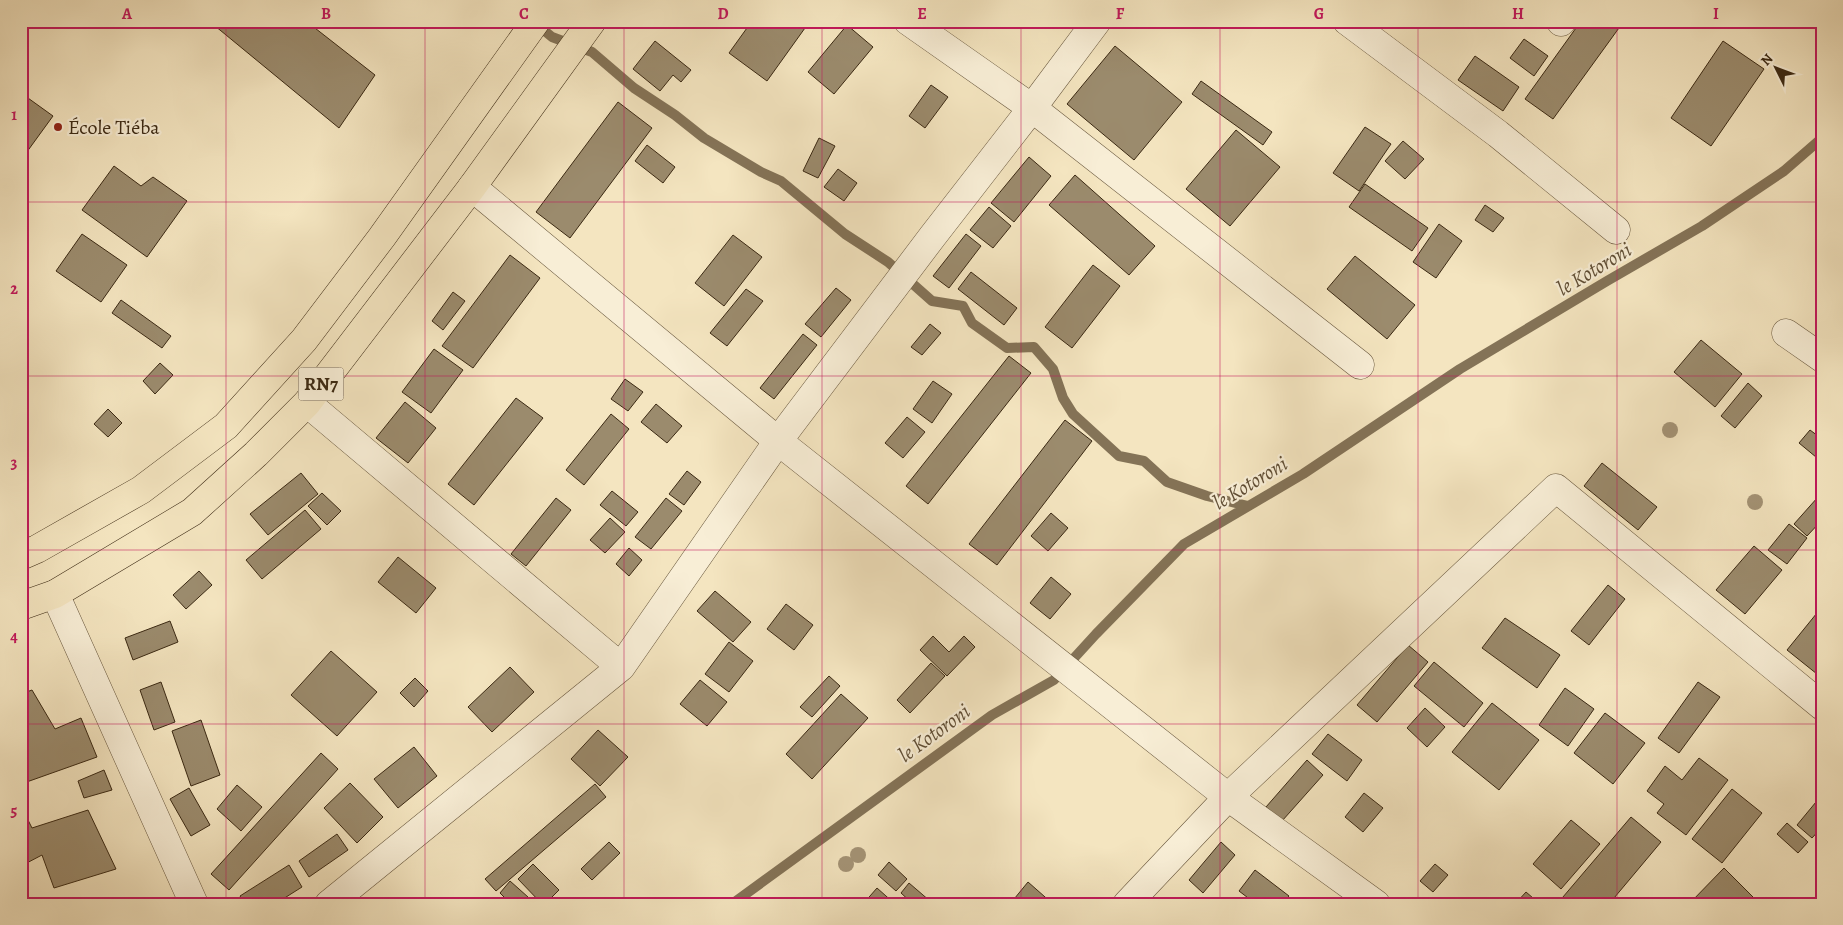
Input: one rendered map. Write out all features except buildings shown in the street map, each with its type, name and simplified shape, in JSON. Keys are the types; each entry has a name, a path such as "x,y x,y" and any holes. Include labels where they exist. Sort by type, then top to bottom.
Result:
{"highway":[{"name":"RN7","path":"21,556 37,550 141,490 226,426 304,340 382,237 536,21"},
{"name":"RN7","path":"21,606 55,594 192,512 256,454 307,403 472,186 592,21"}],"street":[{"path":"908,21 1032,108 1360,365"},
{"path":"329,904 620,667 778,441 1097,21"},
{"path":"1347,21 1498,134 1616,230"},
{"path":"472,186 778,441 1228,797 1376,904"},
{"path":"1786,332 1822,358"},
{"path":"307,403 620,667"},
{"path":"1127,904 1228,797 1556,488 1822,706"},
{"path":"55,594 194,904"}],"waterway":[{"path":"535,23 552,37 592,52 634,88 675,115 704,138 761,172 781,181 845,234 888,262 932,301 963,306 972,323 1007,348 1034,347 1053,369 1063,398 1073,414 1119,456 1144,461 1167,482 1207,496 1248,506"},
{"name":"le Kotoroni","path":"732,904 992,715 1054,680 1184,544 1303,474 1460,369 1702,226 1784,171 1822,138"}],"place":[{"name":"École Tiéba","path":"58,127"}]}
